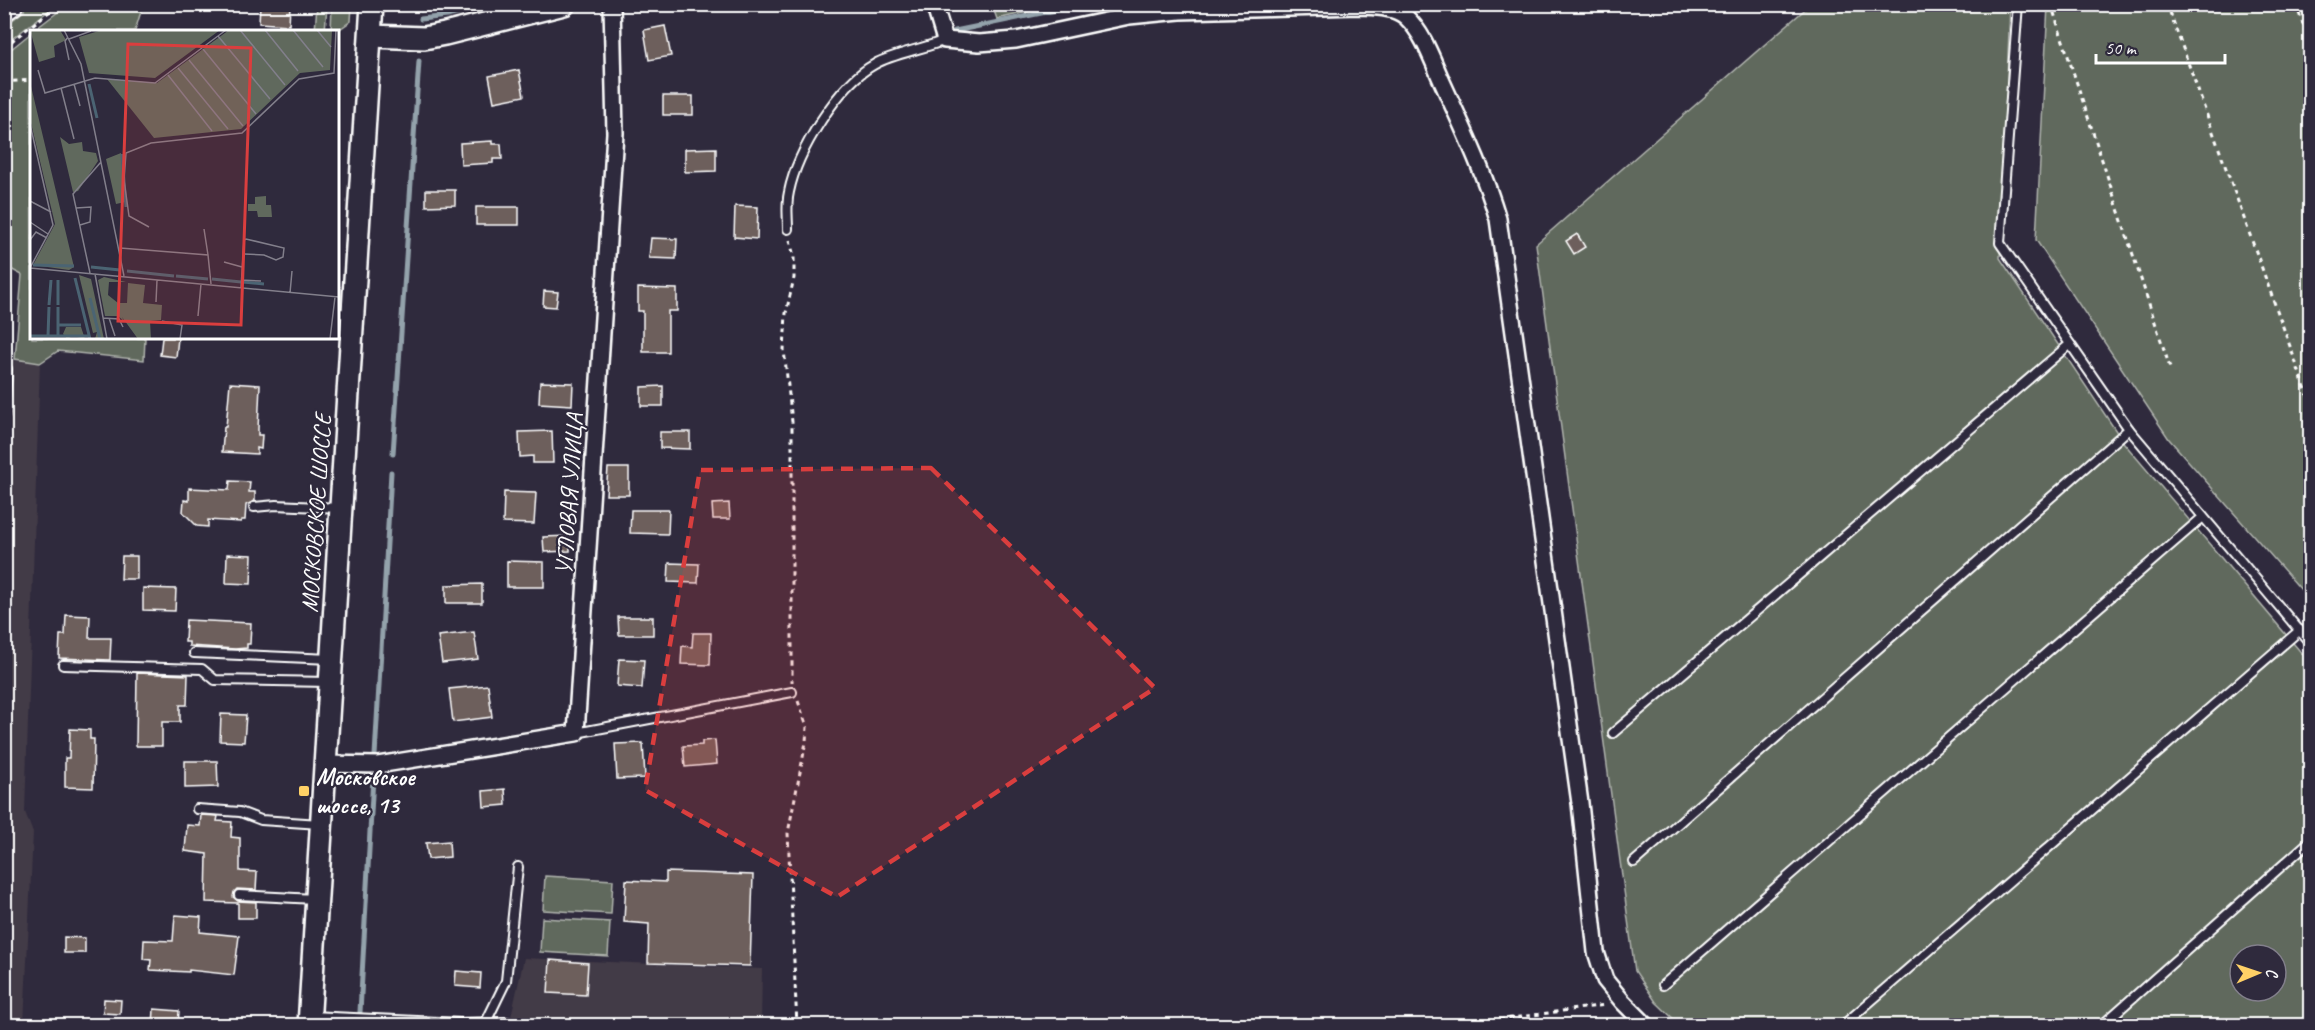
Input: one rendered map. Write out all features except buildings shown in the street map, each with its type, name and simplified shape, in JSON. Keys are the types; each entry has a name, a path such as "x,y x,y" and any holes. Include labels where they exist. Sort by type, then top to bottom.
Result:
{"main road":[{"name":"МОСКОВСКОЕ ШОССЕ","path":"309,1021 342,508 346,313 372,4"},
{"path":"370,36 424,38 526,9 564,4"}],"street":[{"name":"УГЛОВАЯ УЛИЦА","path":"576,733 615,133 612,4"},
{"path":"934,4 945,40 979,43 1016,40 1129,16 1180,11 1358,6 1381,7 1397,11 1406,17 1424,42 1486,178 1498,219 1579,791 1596,952 1605,980 1647,1026"},
{"path":"325,764 378,765 576,733"}],"lane":[{"path":"4,18 17,9 17,4"},
{"path":"2018,9 2000,243 2129,429 2310,643"},
{"path":"788,230 788,194 796,166 811,136 846,88 876,63 945,40"},
{"path":"1613,733 2070,344"},
{"path":"4,415 7,369"},
{"path":"1634,862 2129,429"},
{"path":"254,507 276,505 342,508"},
{"path":"1664,985 2203,517"},
{"path":"1842,1026 2300,630"},
{"path":"194,654 332,659"},
{"path":"63,665 202,669 215,680 330,682"},
{"path":"576,733 792,692"},
{"path":"197,809 240,812 261,820 322,824"},
{"path":"2101,1026 2310,841"},
{"path":"486,1022 506,981 518,867"},
{"path":"239,895 317,899"},
{"path":"309,1021 505,1022 527,1026"}],"path":[{"path":"4,47 59,4"},
{"path":"1560,4 1578,7 1595,4"},
{"path":"2018,9 2046,4"},
{"path":"2051,4 2171,371"},
{"path":"2168,4 2310,402"},
{"path":"2296,4 2310,45"},
{"path":"4,82 30,80"},
{"path":"788,230 794,257 794,278 786,313 784,350 792,422 792,692 801,707 807,727 802,770 788,833 797,1026"},
{"path":"1455,1026 1623,1002"}],"highlighted area":[{"path":"931,468 1155,688 837,897 645,790 700,470"}],"shaded area":[{"path":"4,359 40,363 25,812 33,833 24,1026 4,1025"},
{"path":"524,958 762,969 761,1025 509,1026"}],"green space":[{"path":"67,4 143,5 135,30 34,30"},
{"path":"992,4 1058,5 997,19"},
{"path":"24,5 56,5 5,44 5,38 9,34 5,26 24,11"},
{"path":"317,5 327,5 325,30 315,30"},
{"path":"332,5 352,5 351,21 338,30 331,30"},
{"path":"1810,5 2010,5 2000,258 2124,443 2310,663 2310,1025 1681,1026 1656,1002 1635,971 1536,244"},
{"path":"2048,5 2310,5 2310,600 2169,439 2036,240"},
{"path":"30,34 30,339 145,339 144,360 58,351 40,363 15,359 22,275 9,268 5,269 5,54"},
{"path":"545,876 613,880 611,914 543,910"},
{"path":"542,918 610,922 608,956 540,952"}],"waterway":[{"path":"420,4 421,10"},
{"path":"421,19 447,16 493,4"},
{"path":"955,31 1085,4"},
{"path":"393,454 419,61"},
{"path":"375,756 391,472"},
{"path":"360,1012 373,777"}],"place":[{"name":"Московское шоссе, 13","path":"304,791"}]}
